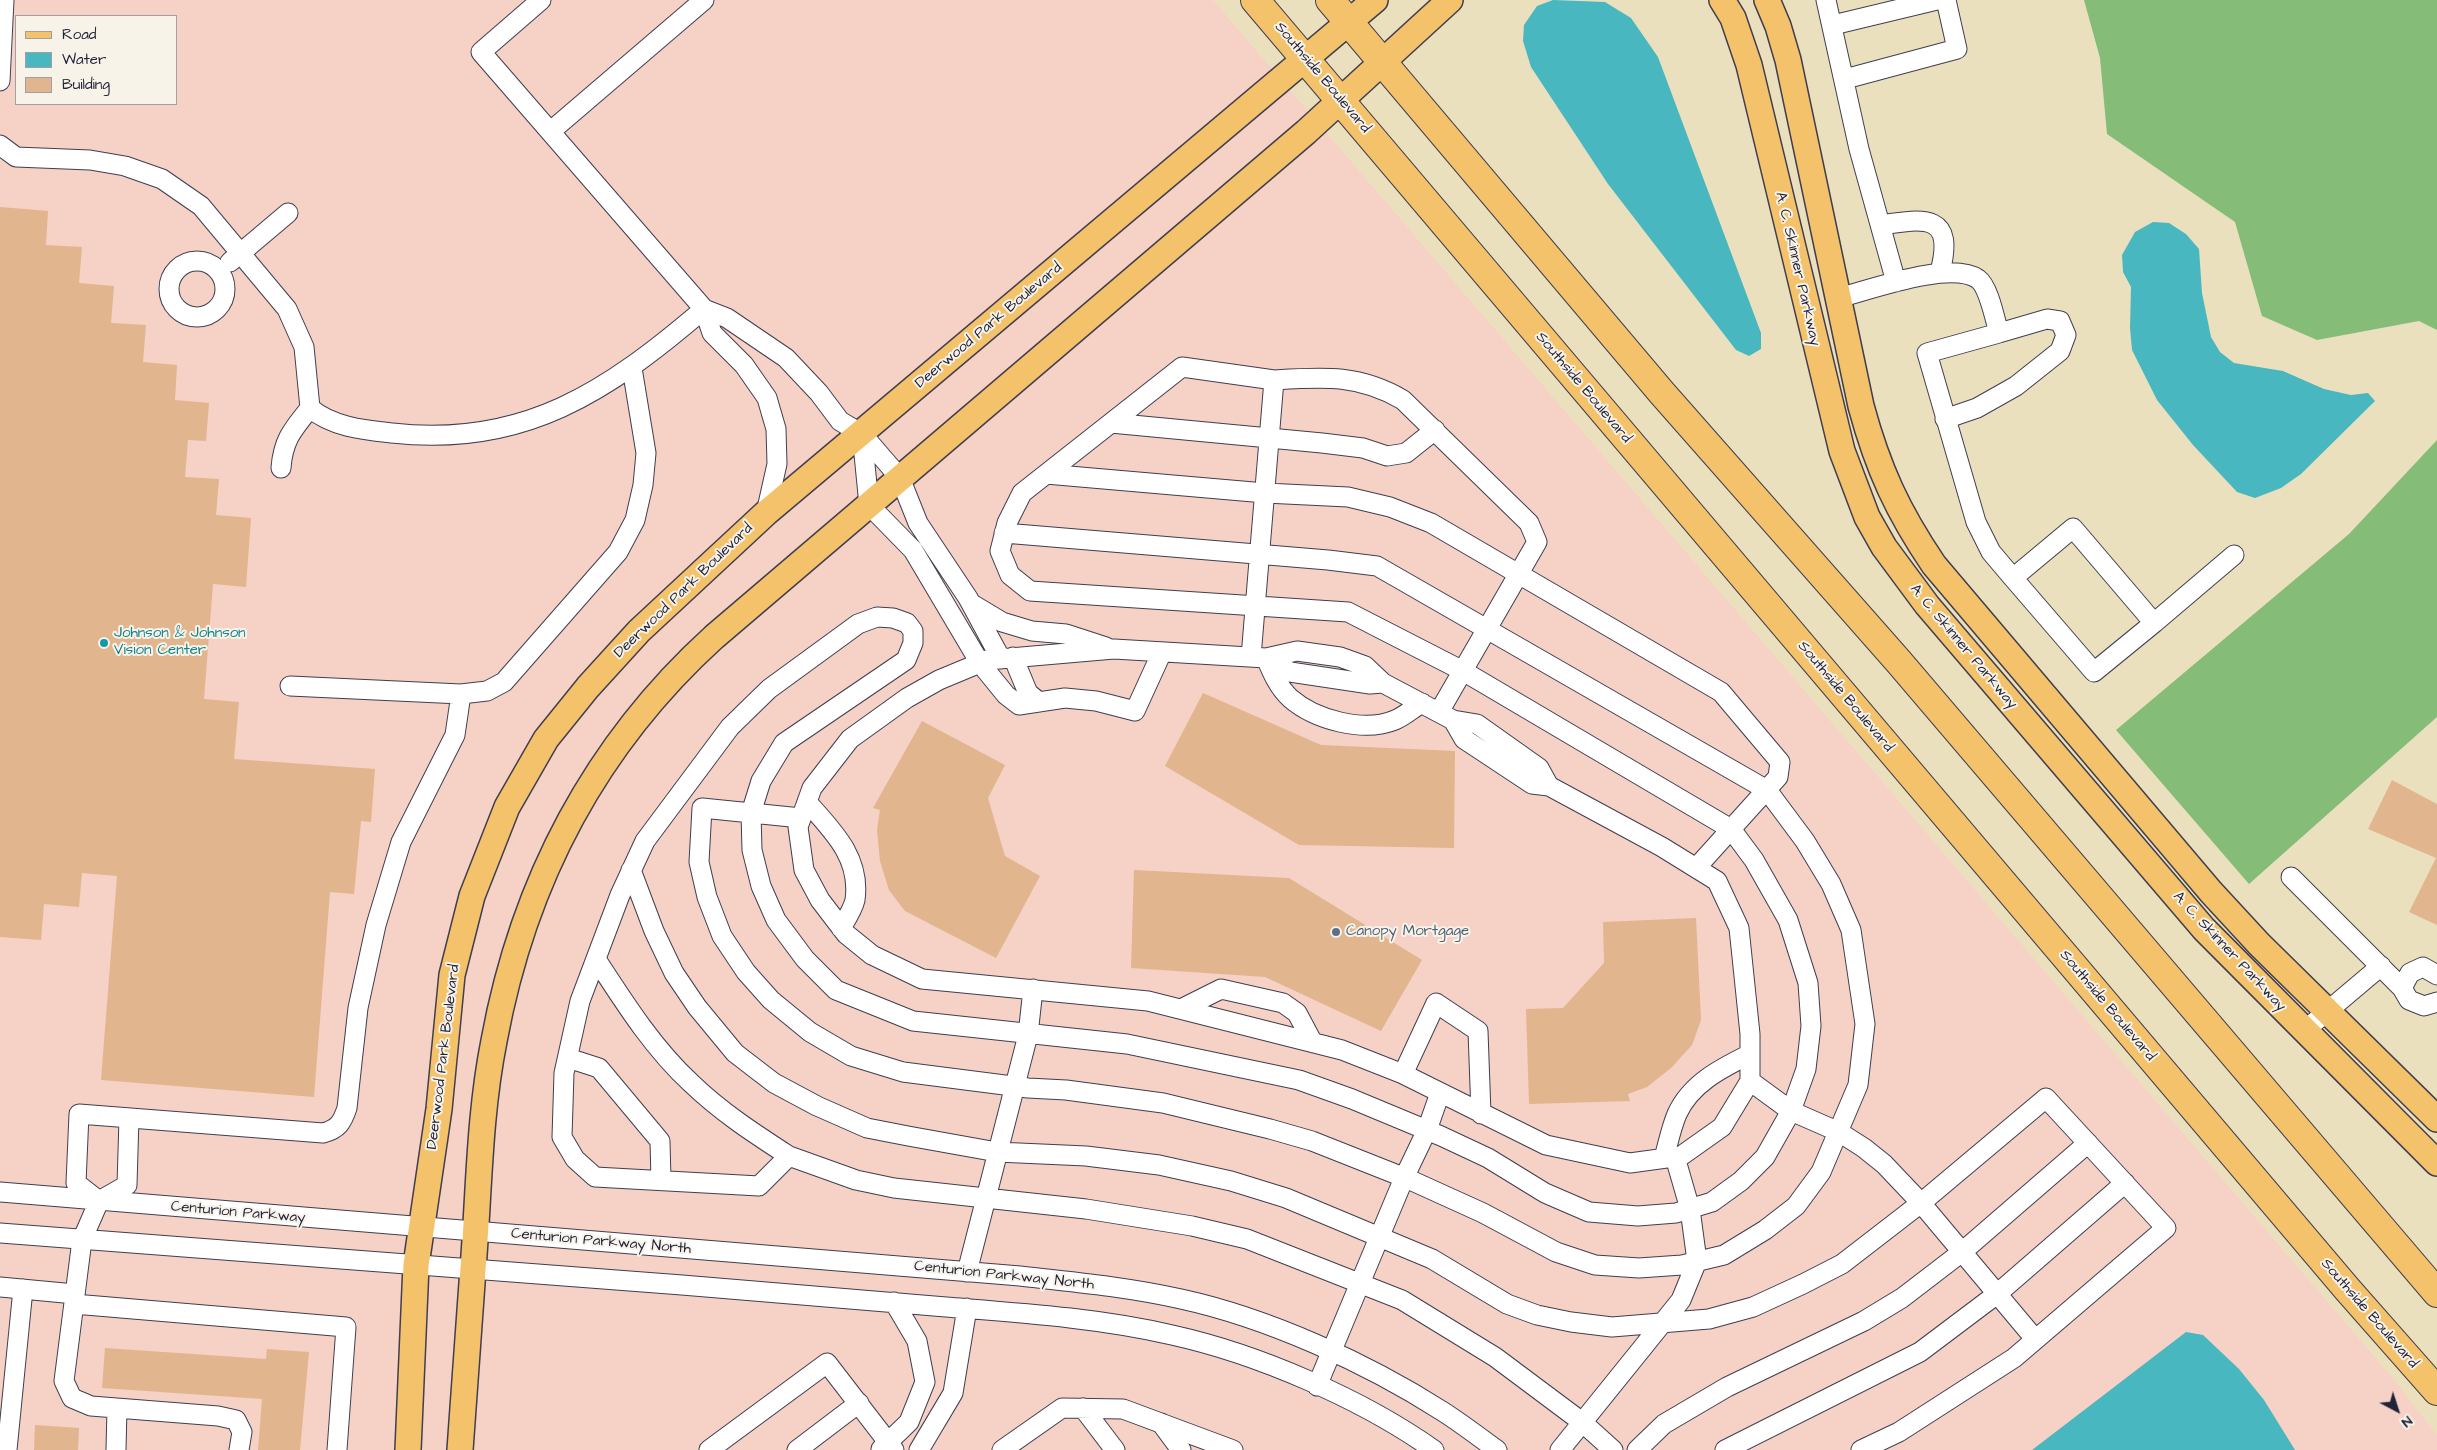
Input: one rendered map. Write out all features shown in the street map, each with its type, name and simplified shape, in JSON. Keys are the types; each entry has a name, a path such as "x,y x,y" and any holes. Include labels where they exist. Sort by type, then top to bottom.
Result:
{"highway":[{"name":"Southside Boulevard","path":"1255,0 2348,1290 2437,1391"},
{"path":"1330,0 1343,11 1382,63 1662,392 1905,668 2437,1293"},
{"path":"2348,1290 2437,1407"}],"main road":[{"path":"1343,11 1375,0"},
{"path":"460,1450 474,1268 483,1115 497,1024 507,979 525,919 542,874 597,772 635,720 677,671 1341,101 1450,0"},
{"name":"A. C. Skinner Parkway","path":"1722,0 1733,18 1749,65 1842,451 1853,484 1884,547 1927,605 2204,929 2437,1162"},
{"name":"A. C. Skinner Parkway","path":"1767,0 1784,42 1861,406 1881,473 1897,506 1934,565 2211,892 2259,944 2437,1120"},
{"name":"Deerwood Park Boulevard","path":"408,1450 416,1266 440,1100 452,975 472,896 507,807 546,740 588,687 676,595 766,513 862,434 1305,58 1343,11"}],"street":[{"path":"0,81 4,0"},
{"path":"541,0 481,52 704,309 712,333 744,365 767,398 776,429 777,464 766,513"},
{"path":"550,131 704,0"},
{"path":"1826,0 1859,149 1896,282"},
{"path":"1833,25 1901,4 1937,0"},
{"path":"1845,79 1956,49 1946,0"},
{"path":"0,145 16,157 90,160 125,166 162,179 201,206 239,254 287,308 304,348 310,408 320,417 365,430 427,437 510,427 561,410 593,393 632,368 704,309"},
{"path":"219,272 288,213"},
{"path":"1881,225 1918,219 1932,223 1943,234 1946,250 1940,272"},
{"path":"1838,298 1940,272 1963,274 1979,280 1987,294 1999,333"},
{"path":"704,309 727,318 786,358 840,421 862,434 900,478 918,523 1028,693 1039,702"},
{"path":"1945,419 1977,408 2016,386 2060,351 2066,335 2060,321 2047,319 1927,353 1945,419 1976,522 1991,552 2094,672 2234,555"},
{"path":"789,1156 759,1186 594,1177 575,1160 562,1137 564,1073 580,1001 645,841 730,727 769,689 858,624 877,617 893,618 906,623 913,632 906,660 784,744 761,781 751,813 752,850 760,886 772,911 805,959 836,990 913,1021 1028,1035 1128,1044 1299,1080 1352,1099 1427,1130 1488,1158 1545,1193 1590,1212 1638,1216 1676,1213 1712,1202 1741,1182 1765,1157 1791,1111 1806,1069 1810,1026 1808,983 1788,920 1754,860 1731,829 1462,671 1348,612 1030,591 1010,575 1000,551 1007,523 1022,492 1182,367 1274,380 1325,377 1358,381 1383,388 1403,400 1529,523 1537,542 1462,671 1446,716"},
{"path":"290,686 461,694 487,691 504,682 618,552 636,520 643,485 646,453 632,368"},
{"path":"1274,380 1256,607 1259,658 1290,698 1317,715 1343,722 1371,725 1395,720 1422,703"},
{"path":"281,468 282,448 292,429 310,408"},
{"path":"1111,423 1363,448 1388,456 1406,453 1435,430"},
{"path":"862,434 869,505 913,550 980,663 1006,695 1019,706 1065,698 1096,701 1135,711 1162,652"},
{"path":"1046,474 1265,493 1348,497 1390,506 1431,523 1722,692 1780,762 1778,778 1696,868"},
{"path":"2013,578 2073,528 2154,623"},
{"path":"842,928 855,901 855,871 840,838 804,810 751,813 702,808 698,862 707,897 722,936 746,972 771,1000 810,1032 851,1056 902,1072 1163,1103 1227,1118 1312,1141 1404,1178 1483,1213 1556,1252 1595,1264 1639,1268 1697,1261 1724,1255 1765,1230 1796,1206 1821,1172 1839,1132 1858,1084 1866,1024 1851,930 1831,884 1805,841 1767,790 1377,566 1260,554 1004,533"},
{"path":"971,604 1002,622 1032,631 1066,634 1114,649"},
{"path":"1114,649 1259,658 1290,672 1370,684 1383,683 1446,716 1464,740 1532,784 1549,786 1662,847 1717,881 1739,928 1750,1054 1750,1081 1722,1127 1681,1156 1630,1163 1546,1145 1403,1074 1342,1050 1313,1042 1148,1001 922,979 872,955 842,928 820,900 804,870 798,827 812,788 850,739 915,694 939,680 987,660 1007,658 1114,649"},
{"path":"99,1201 76,1183 79,1114 323,1133 335,1130 343,1122 347,1108 358,1008 376,925 401,842 454,735 461,694"},
{"path":"632,870 654,931 674,973 692,1000 735,1053 774,1083 817,1106 867,1128 997,1152 1086,1156 1150,1164 1231,1181 1286,1198 1432,1259 1507,1304 1537,1315 1612,1327 1710,1319 1761,1303 1842,1264 1921,1203 2046,1098 2166,1228 2014,1358 1899,1432 1861,1450"},
{"path":"2291,877 2381,966 2402,988 2409,1000 2424,1006 2437,1002"},
{"path":"596,959 635,1017 690,1082 728,1116 789,1156 856,1180 894,1188 985,1200 1086,1209 1192,1226 1247,1239 1402,1300 1495,1357 1582,1422 1613,1450"},
{"path":"2304,1031 2381,966"},
{"path":"2402,988 2410,973 2423,967 2437,975"},
{"path":"967,1272 1013,1086 1028,1035 1033,989"},
{"path":"1181,1010 1221,989 1283,1003 1297,1012 1313,1042"},
{"path":"1403,1074 1436,1002 1478,1030 1481,1114"},
{"path":"1560,1450 1681,1300 1697,1261 1690,1209 1670,1158 1677,1113 1695,1088 1714,1072 1750,1054"},
{"path":"568,1058 599,1068 660,1141 661,1180"},
{"path":"1750,1081 1791,1111 1839,1132 1884,1164 1921,1203 2035,1339"},
{"path":"1317,1386 1404,1178 1427,1130 1440,1093"},
{"path":"129,1118 127,1185 99,1201 82,1240 64,1381 72,1398 91,1406 218,1416 236,1420 242,1432 239,1450"},
{"path":"1637,1450 1664,1424 1727,1387 1864,1321 1902,1298 1962,1252 2088,1143"},
{"path":"1725,1450 1920,1352 1997,1294 2125,1183"},
{"name":"Centurion Parkway","path":"0,1192 475,1232"},
{"name":"Centurion Parkway North","path":"475,1232 967,1272 1119,1288 1182,1299 1249,1319 1332,1352 1377,1373 1442,1411 1497,1450"},
{"path":"0,1233 416,1266 474,1268 894,1302 1114,1324 1174,1335 1236,1354 1317,1386 1360,1406 1434,1450"},
{"path":"0,1287 24,1289 74,1299 346,1327 336,1450"},
{"path":"7,1450 24,1289"},
{"path":"709,1450 827,1363 859,1403 888,1447 909,1422 925,1382 917,1341 894,1302"},
{"path":"919,1450 953,1393 967,1308"},
{"path":"797,1450 859,1403"},
{"path":"116,1408 116,1450"},
{"path":"1015,1446 1062,1408 1083,1408 1123,1409 1233,1450"},
{"path":"1083,1408 1115,1450"},
{"path":"1162,1423 1181,1450"}],"shaded area":[{"path":"0,0 1213,0 2391,1376 2437,1435 2437,1450 0,1450"}],"green space":[{"path":"2084,0 2437,0 2437,330 2419,321 2317,340 2262,316 2235,222 2107,134 2100,58"},
{"path":"2437,440 2437,717 2249,884 2116,730 2349,534"}],"water":[{"path":"1553,0 1605,2 1631,18 1658,57 1761,333 1761,349 1749,356 1736,350 1608,184 1531,67 1523,41 1524,25 1537,6"},
{"path":"2153,222 2169,223 2186,234 2199,249 2202,293 2211,337 2220,352 2234,363 2283,371 2324,389 2351,395 2368,393 2375,401 2301,474 2281,488 2255,498 2237,492 2193,445 2157,400 2132,350 2130,328 2131,287 2123,272 2122,255 2135,232"},
{"path":"2186,1332 2203,1335 2239,1369 2264,1400 2295,1450 2032,1450"}],"building":[{"name":"Johnson & Johnson Vision Center","path":"0,207 48,211 46,245 82,247 79,283 114,286 111,323 146,325 143,362 177,365 175,400 209,403 206,441 188,440 185,477 219,479 216,515 251,518 246,587 213,584 204,699 239,702 234,759 375,769 371,822 361,821 354,894 330,892 314,1097 101,1080 117,876 82,873 79,907 44,904 41,940 0,937"},
{"path":"1203,693 1321,745 1455,751 1454,848 1299,845 1165,766"},
{"path":"922,721 1005,765 988,798 1005,856 1040,876 996,958 905,911 889,890 880,861 877,830 880,810 873,808"},
{"path":"2392,780 2437,804 2437,925 2409,912 2436,858 2368,829"},
{"path":"1134,870 1289,878 1422,960 1381,1031 1265,977 1131,968"},
{"path":"1696,918 1701,1020 1692,1045 1671,1068 1647,1087 1628,1094 1630,1101 1529,1104 1526,1009 1563,1008 1604,963 1603,922"},
{"path":"105,1348 266,1359 267,1349 309,1352 300,1450 258,1450 262,1399 102,1388"},
{"path":"35,1425 79,1428 78,1450 34,1450"}],"place":[{"name":"Johnson & Johnson Vision Center","path":"104,643"},
{"name":"Canopy Mortgage","path":"1336,932"}]}
